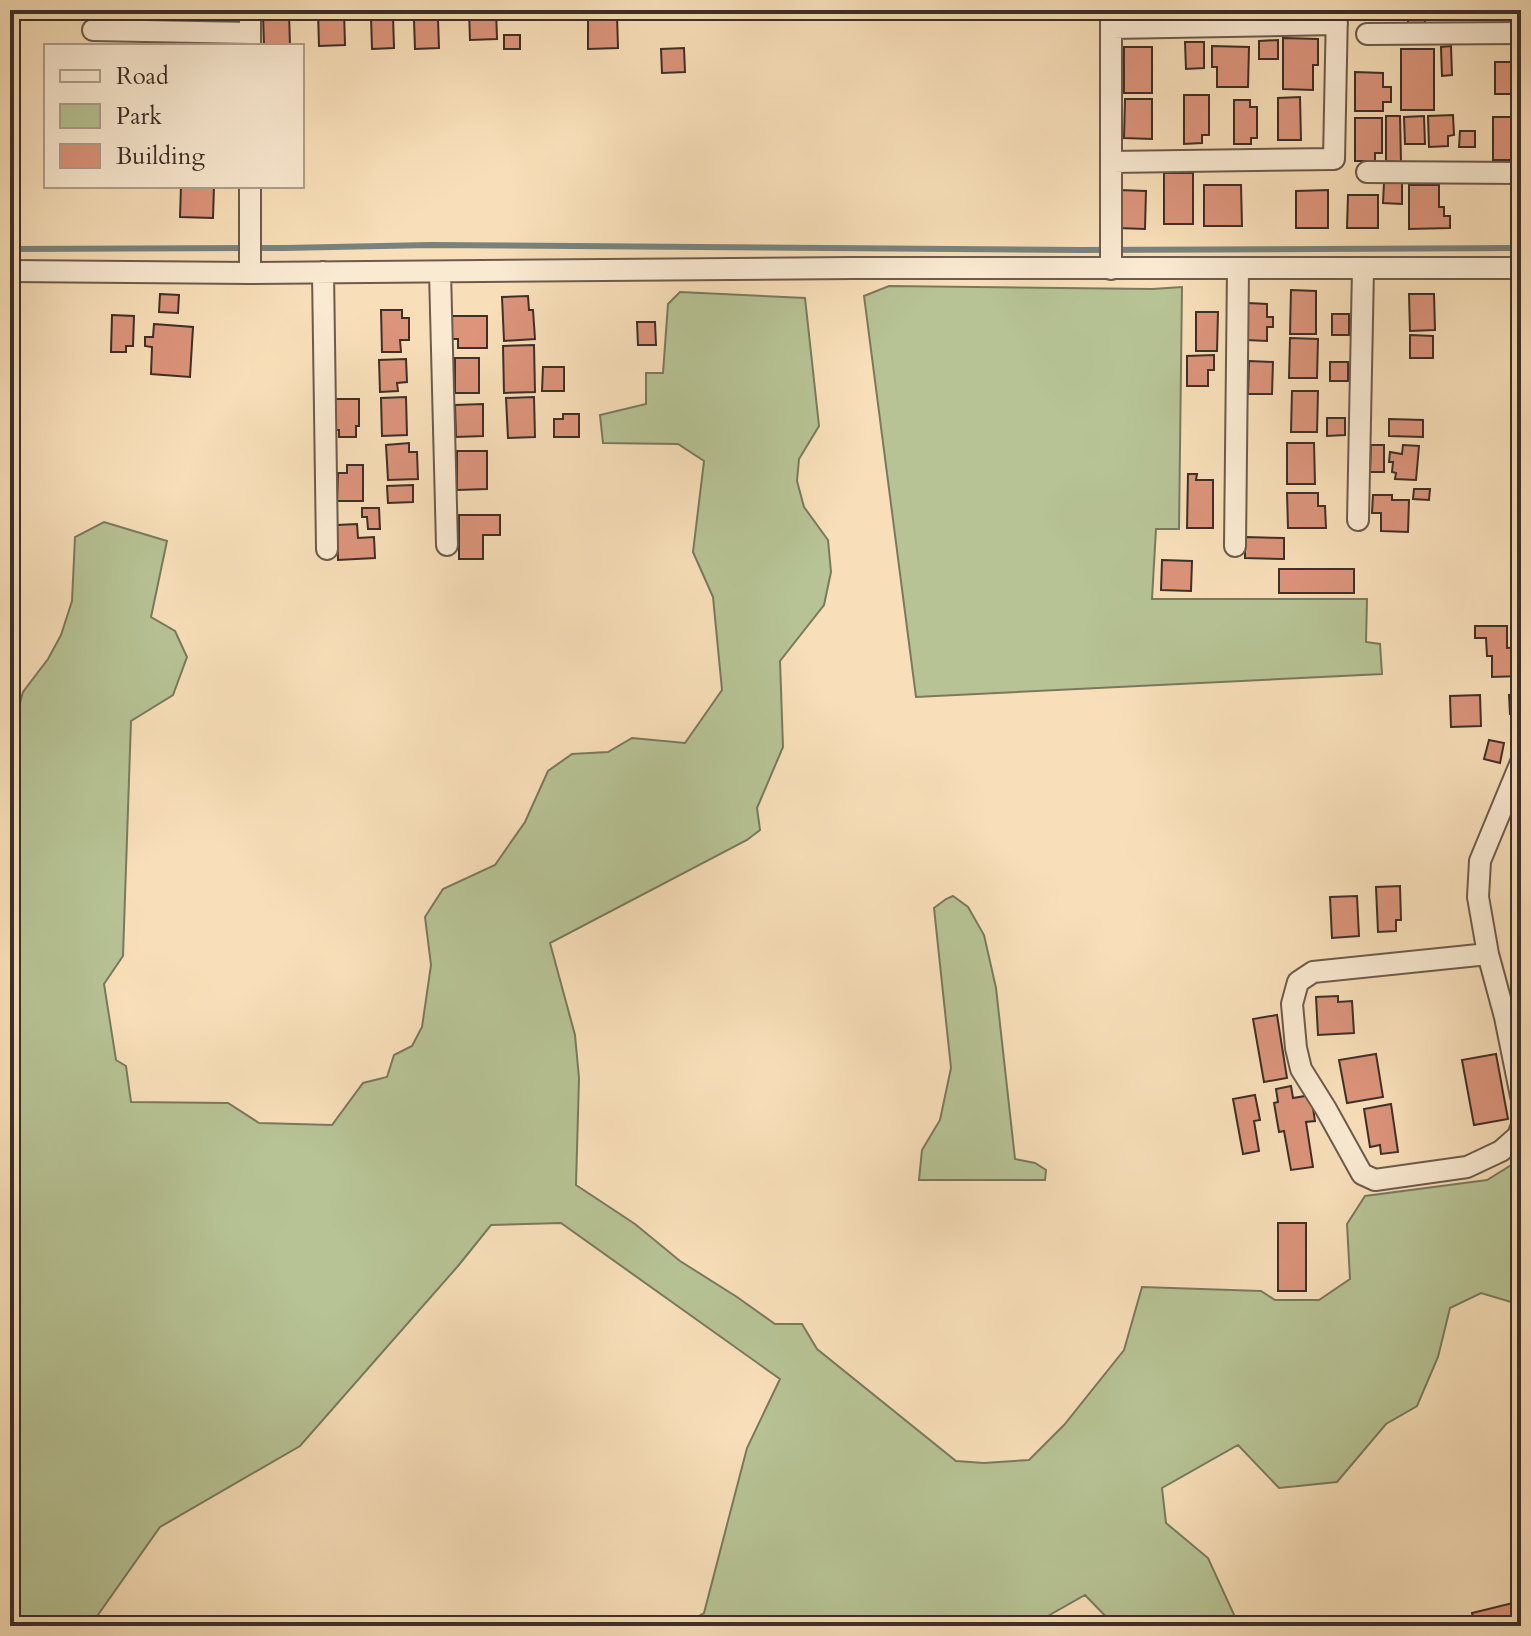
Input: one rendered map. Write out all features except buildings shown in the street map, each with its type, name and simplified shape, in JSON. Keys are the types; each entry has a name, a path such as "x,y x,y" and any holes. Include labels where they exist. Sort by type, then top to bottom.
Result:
{"street":[{"path":"93,30 250,40 250,10"},
{"path":"1111,162 1334,159 1337,17 1111,19 1111,162 1111,255"},
{"path":"1367,34 1521,33"},
{"path":"1367,172 1521,173"},
{"path":"250,188 250,256"},
{"path":"10,271 250,256 323,272 853,268 1111,255 1238,269 1521,268"},
{"path":"1235,546 1238,269"},
{"path":"1358,520 1363,269"},
{"path":"323,272 327,549"},
{"path":"440,272 447,545"},
{"path":"1521,762 1480,861 1478,897 1521,1096"},
{"path":"1488,954 1313,972 1298,982 1292,1004 1296,1048 1301,1069 1362,1174 1375,1180 1467,1167 1501,1151 1518,1136 1521,1128"}],"green space":[{"path":"889,286 1182,287 1179,529 1156,529 1152,599 1367,599 1366,642 1380,644 1382,674 916,697 864,296"},
{"path":"680,292 805,298 819,426 799,459 797,481 804,507 828,540 831,572 824,605 780,661 783,747 757,808 760,830 747,840 550,943 575,1035 579,1078 576,1185 635,1224 680,1261 775,1324 802,1324 817,1349 956,1461 1029,1460 1064,1425 1124,1350 1142,1287 1261,1291 1275,1300 1319,1300 1350,1279 1347,1224 1365,1196 1487,1180 1521,1159 1521,1305 1481,1293 1450,1308 1438,1357 1417,1406 1386,1424 1337,1482 1279,1488 1238,1445 1162,1488 1166,1523 1208,1558 1237,1626 1115,1626 1085,1595 1030,1626 681,1626 704,1613 747,1448 780,1379 561,1223 491,1225 300,1446 160,1527 95,1619 85,1626 10,1626 10,1027 18,1027 19,979 10,894 10,739 23,692 48,659 61,635 72,601 75,537 104,522 167,541 151,617 175,631 187,657 173,695 131,721 123,956 104,984 116,1060 126,1066 131,1102 228,1103 259,1123 332,1125 363,1083 387,1077 394,1055 412,1046 422,1027 431,965 425,917 443,889 495,865 525,822 548,771 572,754 608,752 632,738 685,743 722,690 713,597 693,552 704,461 678,444 603,443 600,415 646,404 646,373 663,373 668,304"},
{"path":"953,896 968,907 984,935 996,988 1015,1159 1035,1163 1046,1170 1045,1180 919,1180 922,1150 940,1120 951,1068 934,908"}],"waterway":[{"path":"10,249 430,245 1080,250 1521,248"}]}
